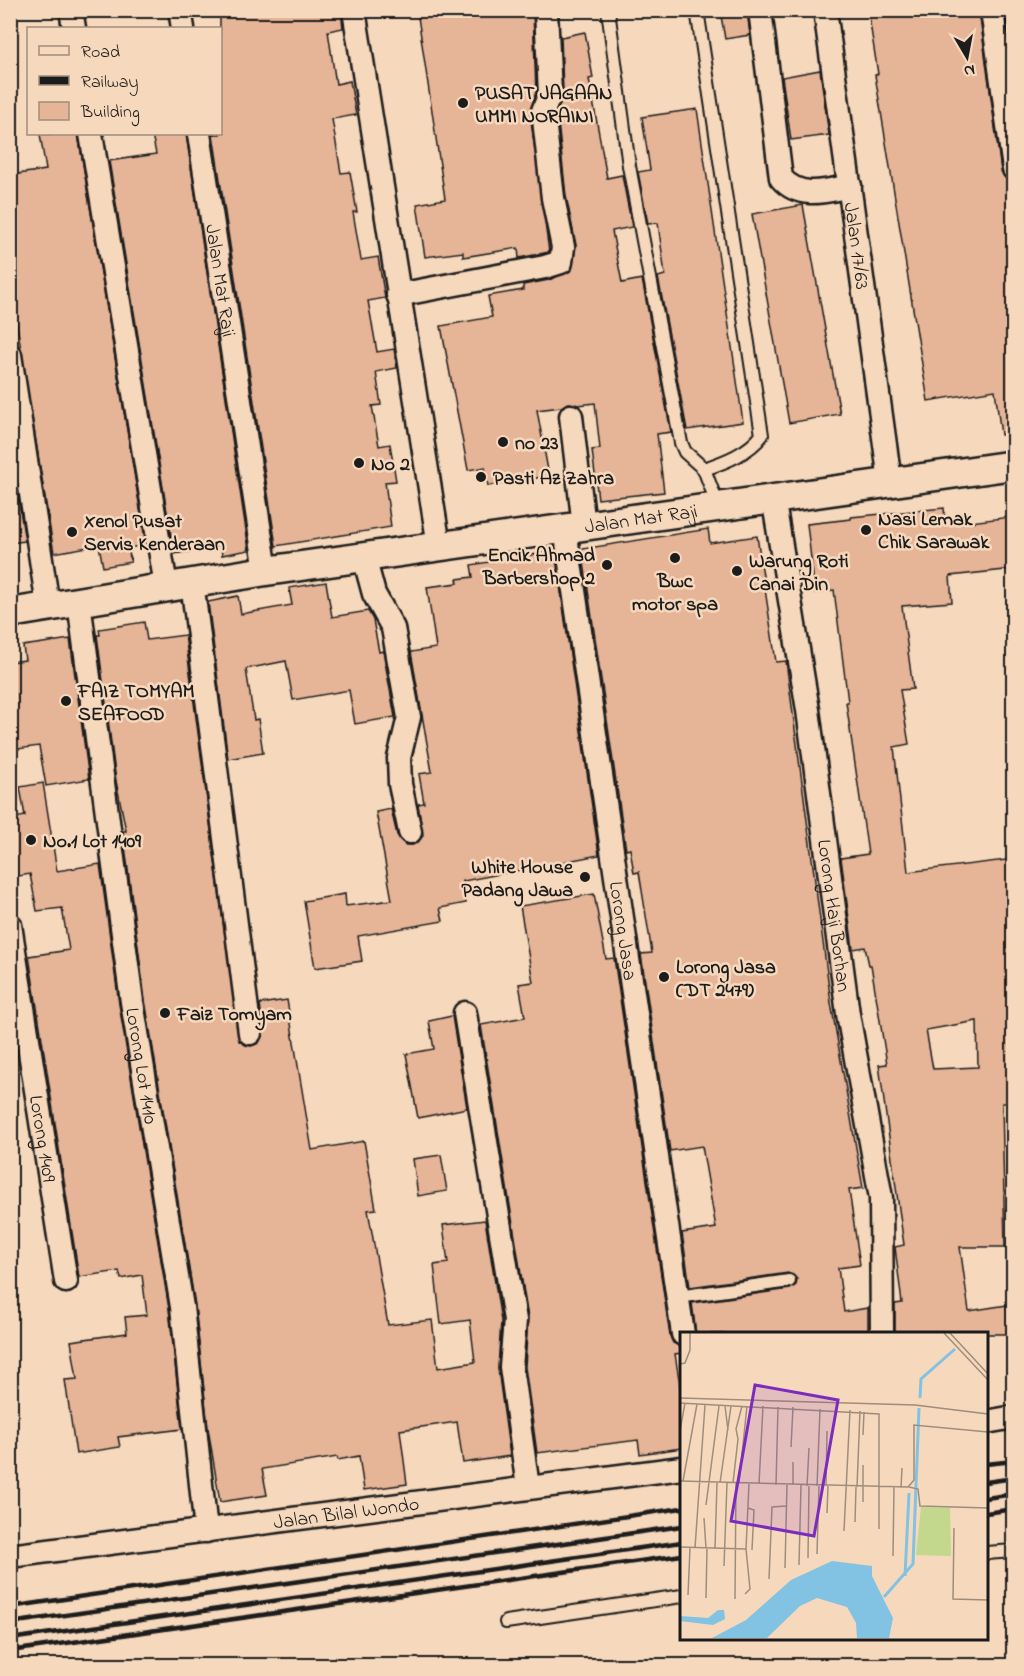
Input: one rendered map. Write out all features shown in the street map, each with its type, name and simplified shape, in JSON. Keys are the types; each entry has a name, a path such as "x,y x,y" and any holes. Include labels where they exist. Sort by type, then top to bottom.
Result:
{"street":[{"path":"71,10 74,27"},
{"path":"180,10 183,27"},
{"path":"354,10 439,546"},
{"path":"398,295 561,262 562,247 553,198 543,111 550,94 546,10"},
{"path":"760,10 781,178 788,186 814,194 850,186"},
{"name":"Jalan 17/63","path":"825,10 890,481"},
{"path":"992,10 1014,169"},
{"path":"92,135 179,584 250,1033"},
{"name":"Jalan Mat Raji","path":"199,135 266,571"},
{"path":"10,355 48,606"},
{"name":"Lorong Jasa","path":"571,416 575,528 684,1332"},
{"name":"Jalan Mat Raji","path":"10,613 266,571 575,528 773,497 1014,465"},
{"name":"Lorong Haji Borhan","path":"773,497 808,710 848,1014 881,1197 882,1332"},
{"path":"364,557 374,594 393,628 409,717 399,758 400,784 410,832"},
{"name":"Lorong Lot 1410","path":"79,602 132,1002 182,1307 206,1531"},
{"name":"Lorong 1409","path":"10,925 66,1281"},
{"path":"465,1013 515,1320 511,1367 528,1487"},
{"path":"988,1422 1014,1418"},
{"name":"Jalan Bilal Wondo","path":"10,1556 680,1468"}],"lane":[{"path":"608,10 629,166 681,443 685,452 704,469 717,506"},
{"path":"697,10 762,435 755,445 724,462 704,469"},
{"path":"678,1297 789,1281"},
{"path":"988,1553 1014,1551"},
{"path":"506,1622 680,1596"}],"building":[{"path":"220,10 341,10 343,28 328,31 336,84 350,81 356,115 332,119 341,173 350,172 357,212 353,212 361,260 378,257 385,298 368,301 377,352 394,349 397,368 376,372 381,405 372,406 379,446 390,444 396,481 385,482 391,527 276,546 213,135 222,135 222,27 220,27"},
{"path":"417,10 533,10 536,92 530,113 549,252 519,258 518,248 463,257 463,252 425,257 417,204 445,199"},
{"path":"720,10 747,10 750,35 725,39"},
{"path":"868,10 979,10 1001,171 1008,181 1014,217 1014,434 1001,435 995,390 928,401 875,75 878,74"},
{"path":"1006,10 1014,10 1014,41 1010,41"},
{"path":"585,32 593,78 589,79 607,178 622,175 632,227 612,231 622,283 642,279 671,432 657,434 664,492 598,499 592,450 600,449 595,403 578,405 569,403 561,407 537,410 549,476 488,486 485,467 468,470 441,326 492,317 488,296 523,290 523,285 549,280 572,270 576,245 566,196 557,113 563,93 561,37"},
{"path":"820,70 829,135 791,140 782,77"},
{"path":"697,109 743,422 687,430 658,277 665,275 658,223 648,224 638,172 650,170 642,117"},
{"path":"40,135 78,135 146,545 128,548 131,562 103,567 99,545 54,553 12,294 14,293 10,267 10,175 46,170"},
{"path":"152,135 186,135 249,550 222,555 221,547 174,554 109,161 156,154"},
{"path":"803,205 840,414 789,423 752,214"},
{"path":"10,448 25,541 10,543"},
{"path":"944,508 945,522 955,521 955,524 1010,517 1014,569 950,576 952,602 902,606 913,689 900,690 909,744 894,747 908,872 1014,859 1014,1103 1002,1103 1005,1247 960,1247 969,1311 1014,1304 1014,1334 895,1332 895,1304 902,1303 895,1247 904,1245 879,1065 887,1064 871,965 869,965 865,947 853,949 841,858 868,854 846,702 848,702 834,590 815,593 807,524 851,519 851,517","holes":["977,1021 978,1067 933,1069 926,1030"]},
{"path":"708,529 710,543 757,536 776,662 786,661 831,1003 863,1188 849,1190 860,1265 838,1268 844,1312 868,1308 868,1332 696,1332 692,1303 790,1289 796,1285 797,1279 788,1273 690,1287 682,1233 716,1228 702,1146 670,1151 641,954 652,953 639,872 634,873 630,849 626,850 582,549"},
{"path":"555,551 599,855 463,881 466,903 440,908 443,921 358,936 362,961 315,968 304,901 345,894 346,906 392,900 376,812 391,809 397,835 405,845 413,845 423,836 418,804 424,803 419,774 432,772 411,652 436,648 427,587 458,583 457,579 473,577 471,565"},
{"path":"326,582 332,617 368,611 373,620 379,652 383,651 395,717 355,724 349,690 293,700 286,661 246,669 254,720 258,719 263,753 228,759 208,602 238,596 241,614 292,605 289,588"},
{"path":"144,622 147,640 185,635 239,1041 251,1046 259,1043 263,1032 260,1004 287,1000 312,1150 364,1141 376,1209 368,1210 388,1325 432,1320 438,1368 475,1362 470,1320 441,1324 434,1265 448,1263 443,1225 485,1220 501,1321 498,1369 510,1456 463,1463 457,1422 400,1430 407,1484 364,1490 359,1456 338,1460 337,1457 262,1469 267,1495 220,1502 208,1428 195,1305 145,1000 123,831 126,831 116,781 97,635 100,635 99,629"},
{"path":"70,639 89,779 46,786 39,746 10,750 10,662 25,660 23,646"},
{"path":"43,783 57,871 100,864 119,1004 169,1309 182,1429 118,1437 120,1447 76,1454 65,1380 77,1379 71,1341 127,1333 125,1317 147,1315 142,1275 121,1279 119,1271 79,1277 29,956 69,950 62,908 37,911 30,874 13,877 10,861 10,819 25,816 20,787"},
{"path":"594,894 606,959 614,958 670,1336 673,1343 680,1346 680,1353 675,1354 680,1385 680,1448 640,1454 638,1440 537,1453 525,1367 528,1318 481,1025 525,1017 519,984 533,982 520,906"},
{"path":"452,1016 467,1108 418,1118 406,1054 434,1049 429,1021"},
{"path":"441,1155 447,1191 418,1196 413,1159"}],"railway":[{"path":"988,1464 1014,1461"},
{"path":"988,1482 1014,1478"},
{"path":"988,1498 1014,1494"},
{"path":"10,1607 680,1508"},
{"path":"988,1513 1014,1509"},
{"path":"10,1623 680,1526"},
{"path":"10,1639 680,1542"},
{"path":"10,1651 680,1555"}],"place":[{"name":"PUSAT JAGAAN UMMI NORAINI","path":"463,103"},
{"name":"no 23","path":"503,442"},
{"name":"No 2","path":"359,463"},
{"name":"Pasti Az Zahra","path":"481,477"},
{"name":"Nasi Lemak Chik Sarawak","path":"866,530"},
{"name":"Xenol Pusat Servis Kenderaan","path":"72,532"},
{"name":"Bwc motor spa","path":"675,558"},
{"name":"Encik Ahmad Barbershop 2","path":"607,565"},
{"name":"Warung Roti Canai Din","path":"737,571"},
{"name":"FAIZ TOMYAM SEAFOOD","path":"66,701"},
{"name":"No.1 Lot 1409","path":"31,840"},
{"name":"White House Padang Jawa","path":"585,877"},
{"name":"Lorong Jasa (DT 2479)","path":"664,977"},
{"name":"Faiz Tomyam","path":"165,1013"}]}
